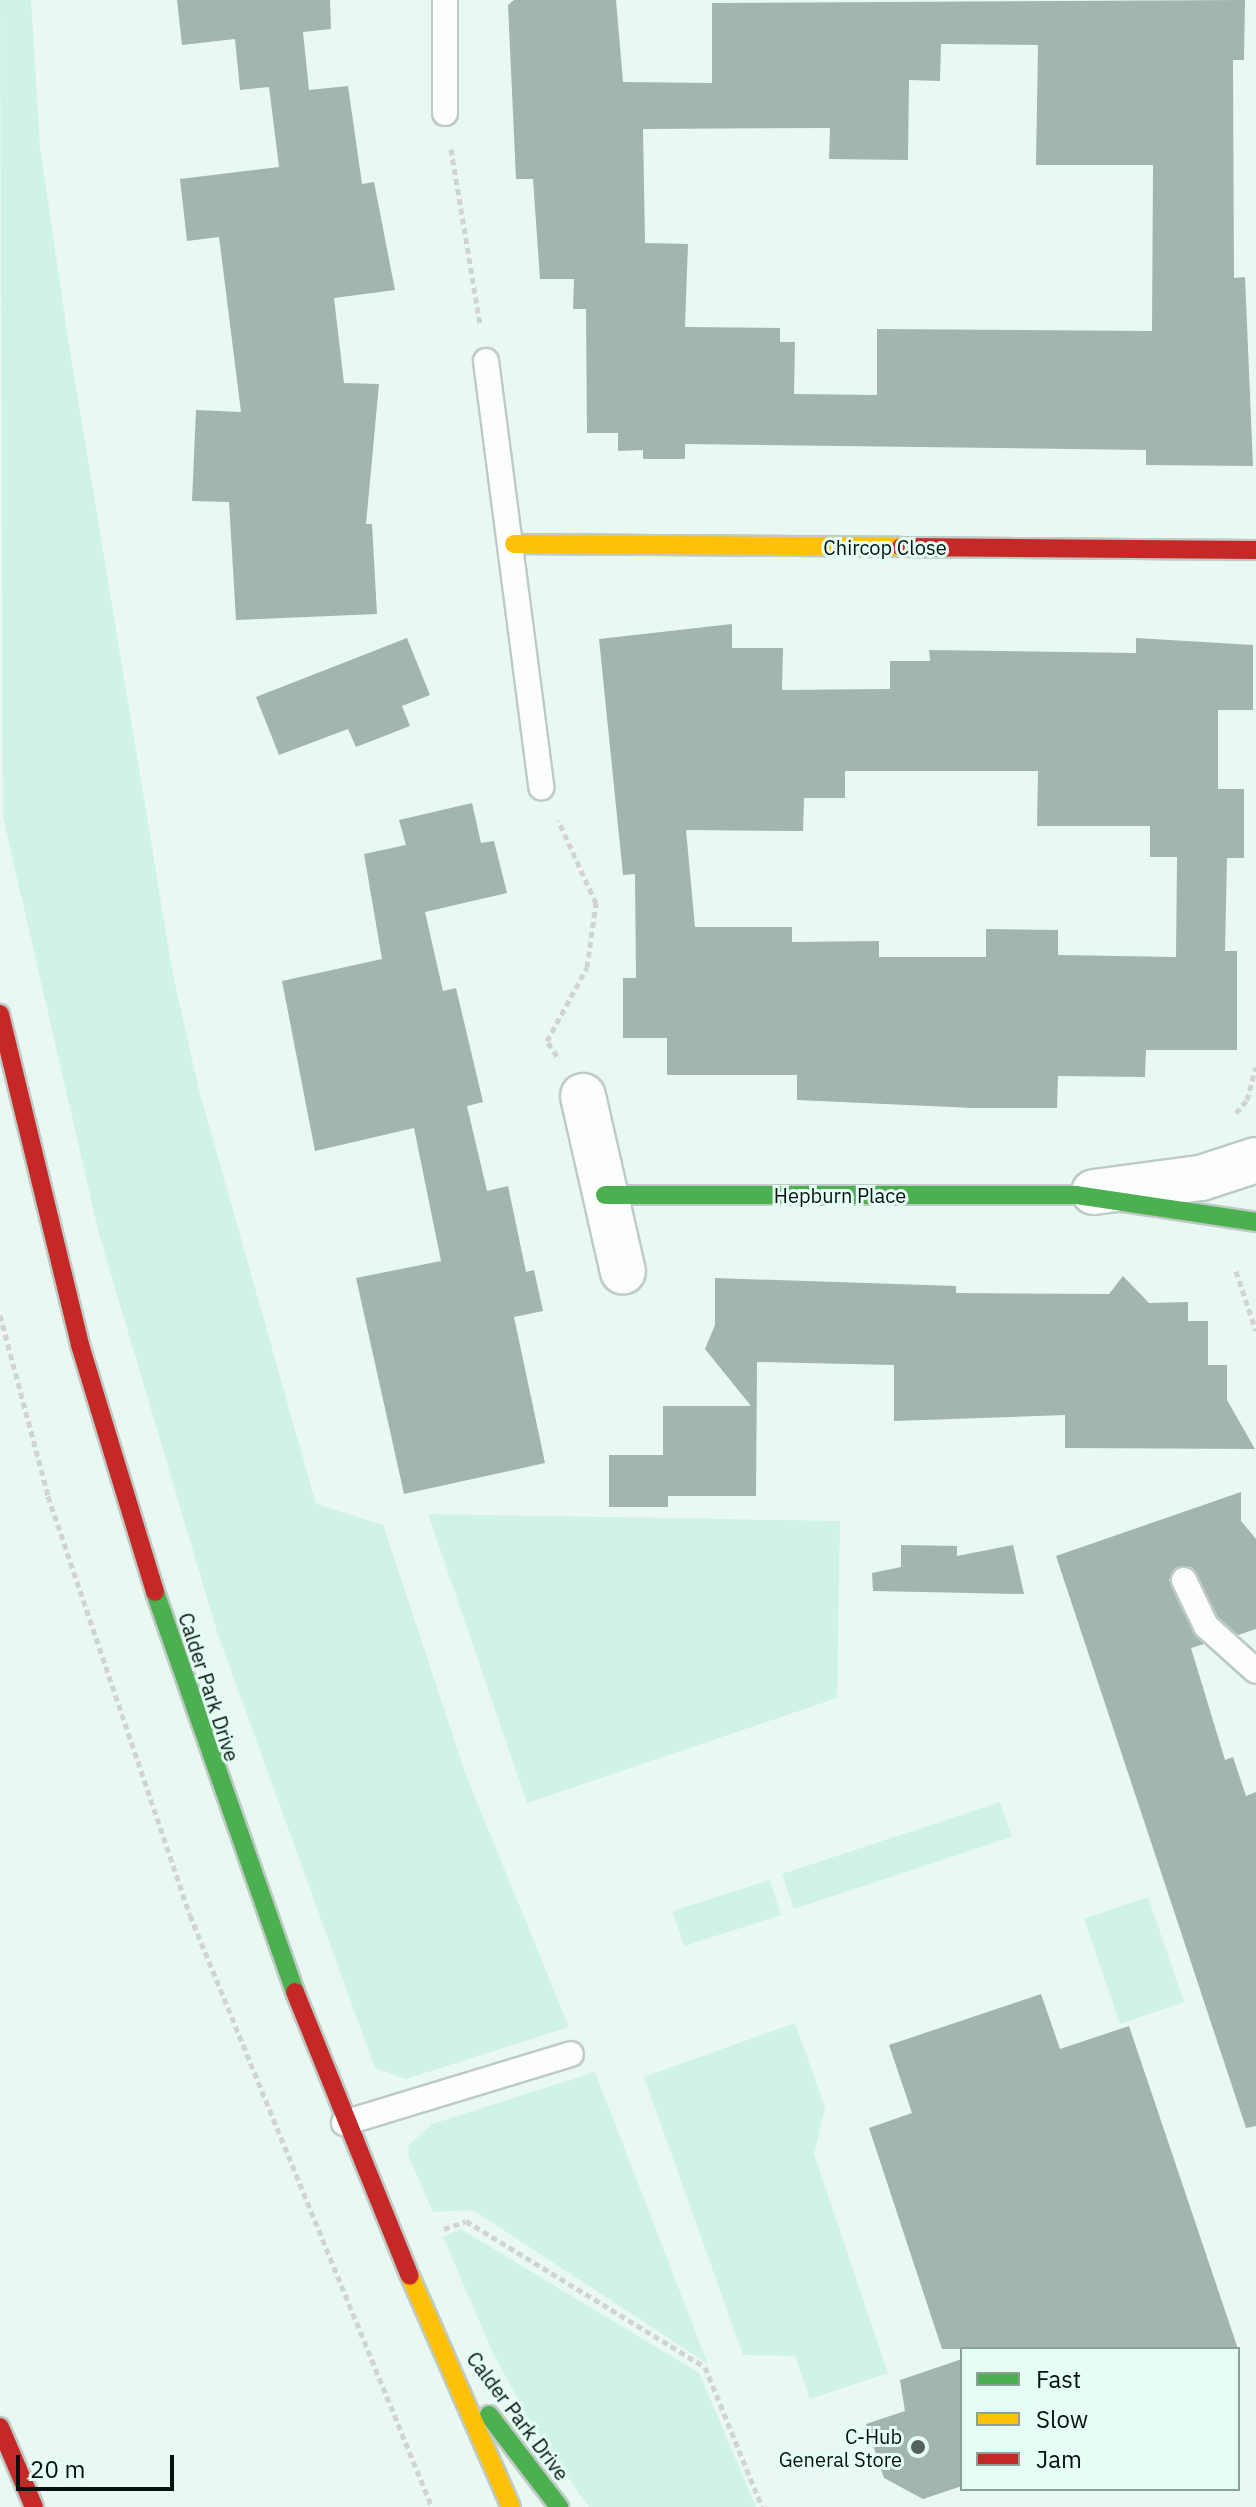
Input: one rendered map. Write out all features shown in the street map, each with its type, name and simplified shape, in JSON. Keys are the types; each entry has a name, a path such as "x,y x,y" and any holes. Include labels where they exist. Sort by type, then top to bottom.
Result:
{"street":[{"name":"Chircop Close","path":"514,544 1256,550"},
{"name":"Calder Park Drive","path":"0,1014 35,1175 133,1525 206,1751 344,2123 511,2507"},
{"path":"583,1096 623,1272"},
{"name":"Hepburn Place","path":"605,1195 1076,1195 1201,1178 1256,1160"},
{"name":"Hepburn Place","path":"1076,1195 1256,1222"},
{"name":"Calder Park Drive","path":"442,2352 559,2507"},
{"path":"0,2427 34,2507"}],"lane":[{"path":"445,0 445,113"},
{"path":"486,361 514,544 541,787"},
{"path":"1184,1580 1206,1626 1256,1671"},
{"path":"344,2123 571,2054"}],"path":[{"path":"445,113 486,361"},
{"path":"541,787 596,903 587,967 547,1041 583,1096"},
{"path":"0,1315 48,1496 190,1915 432,2507"},
{"path":"396,2247 466,2221 705,2367 762,2507"}],"green space":[{"path":"0,0 31,0 40,147 69,345 173,975 199,1090 316,1504 383,1525 466,1775 569,2027 406,2079 375,2068 218,1635 99,1234 3,817"},
{"path":"428,1514 840,1521 837,1698 527,1803"},
{"path":"1000,1802 1012,1837 794,1909 782,1874"},
{"path":"770,1880 781,1915 684,1946 672,1911"},
{"path":"1148,1897 1184,2002 1120,2024 1084,1919"},
{"path":"795,2023 825,2107 814,2154 888,2373 810,2399 795,2356 743,2355 644,2077"},
{"path":"595,2072 708,2364 473,2210 433,2212 409,2157 408,2146 432,2124"},
{"path":"461,2229 699,2373 756,2507 589,2507 534,2429 493,2353 443,2237"}],"building":[{"path":"177,0 330,0 331,29 303,32 309,90 348,86 362,184 374,182 395,290 334,298 344,383 379,384 366,524 372,524 377,614 236,620 229,502 192,501 196,410 241,412 219,237 187,241 180,179 279,167 269,87 240,90 235,39 182,45"},
{"path":"514,0 616,0 623,82 712,83 712,3 1245,0 1244,60 1233,60 1234,278 1245,277 1253,466 1146,465 1146,450 685,444 685,459 643,459 643,450 618,451 618,433 587,433 586,309 573,309 574,279 540,279 533,179 516,179 508,5","holes":["941,44 1038,45 1036,165 1153,165 1152,331 877,329 877,395 794,394 795,342 780,342 780,328 685,327 688,244 645,243 643,129 830,128 829,159 908,160 909,80 940,81"]},
{"path":"732,624 732,648 783,648 782,690 890,689 890,661 930,661 929,650 1136,653 1136,638 1253,645 1253,710 1218,710 1218,789 1244,789 1244,858 1227,858 1225,951 1237,951 1237,1050 1146,1050 1145,1077 1058,1076 1057,1108 973,1108 797,1100 797,1075 667,1075 667,1038 623,1038 623,978 636,978 635,874 623,875 599,639","holes":["845,771 1038,771 1037,826 1150,826 1150,857 1177,857 1176,957 1058,955 1058,930 986,929 986,957 879,957 879,941 792,942 792,927 695,927 686,830 803,831 804,798 845,798"]},
{"path":"407,638 430,695 402,706 410,726 356,747 348,729 279,755 256,697"},
{"path":"472,803 481,843 494,841 507,893 425,912 443,991 456,988 483,1102 467,1106 487,1191 508,1186 526,1272 534,1270 543,1311 514,1317 545,1463 404,1494 356,1278 441,1261 414,1128 315,1151 282,981 382,959 364,854 406,845 399,820"},
{"path":"1123,1276 1149,1303 1188,1302 1188,1321 1208,1321 1208,1365 1227,1365 1227,1400 1255,1449 1065,1448 1065,1415 894,1421 894,1365 757,1362 756,1496 668,1496 668,1507 609,1507 609,1455 663,1455 663,1406 751,1406 705,1349 715,1325 715,1278 956,1286 956,1293 1109,1294"},
{"path":"1241,1492 1241,1521 1256,1539 1256,1629 1238,1635 1218,1617 1192,1567 1177,1567 1169,1580 1204,1644 1191,1648 1225,1760 1233,1757 1246,1796 1256,1792 1256,2126 1246,2128 1056,1556"},
{"path":"901,1545 957,1546 957,1556 1013,1545 1024,1594 873,1591 872,1573 901,1567"},
{"path":"1041,1994 1060,2049 1129,2026 1237,2347 942,2349 869,2128 912,2113 889,2045"},
{"name":"C-Hub General Store","path":"960,2360 960,2487 923,2499 884,2478 866,2424 905,2411 900,2380"}],"traffic: fast":[{"path":"605,1195 1076,1195 1256,1222"},
{"path":"155,1592 295,1992"},
{"path":"489,2415 559,2507"}],"traffic: slow":[{"path":"514,544 901,547"},
{"path":"410,2276 511,2507"}],"traffic: jam":[{"path":"901,547 1256,550"},
{"path":"0,1014 80,1345 155,1592"},
{"path":"295,1992 410,2276"},
{"path":"0,2427 34,2507"}],"place":[{"name":"C-Hub General Store","path":"918,2447"}]}
